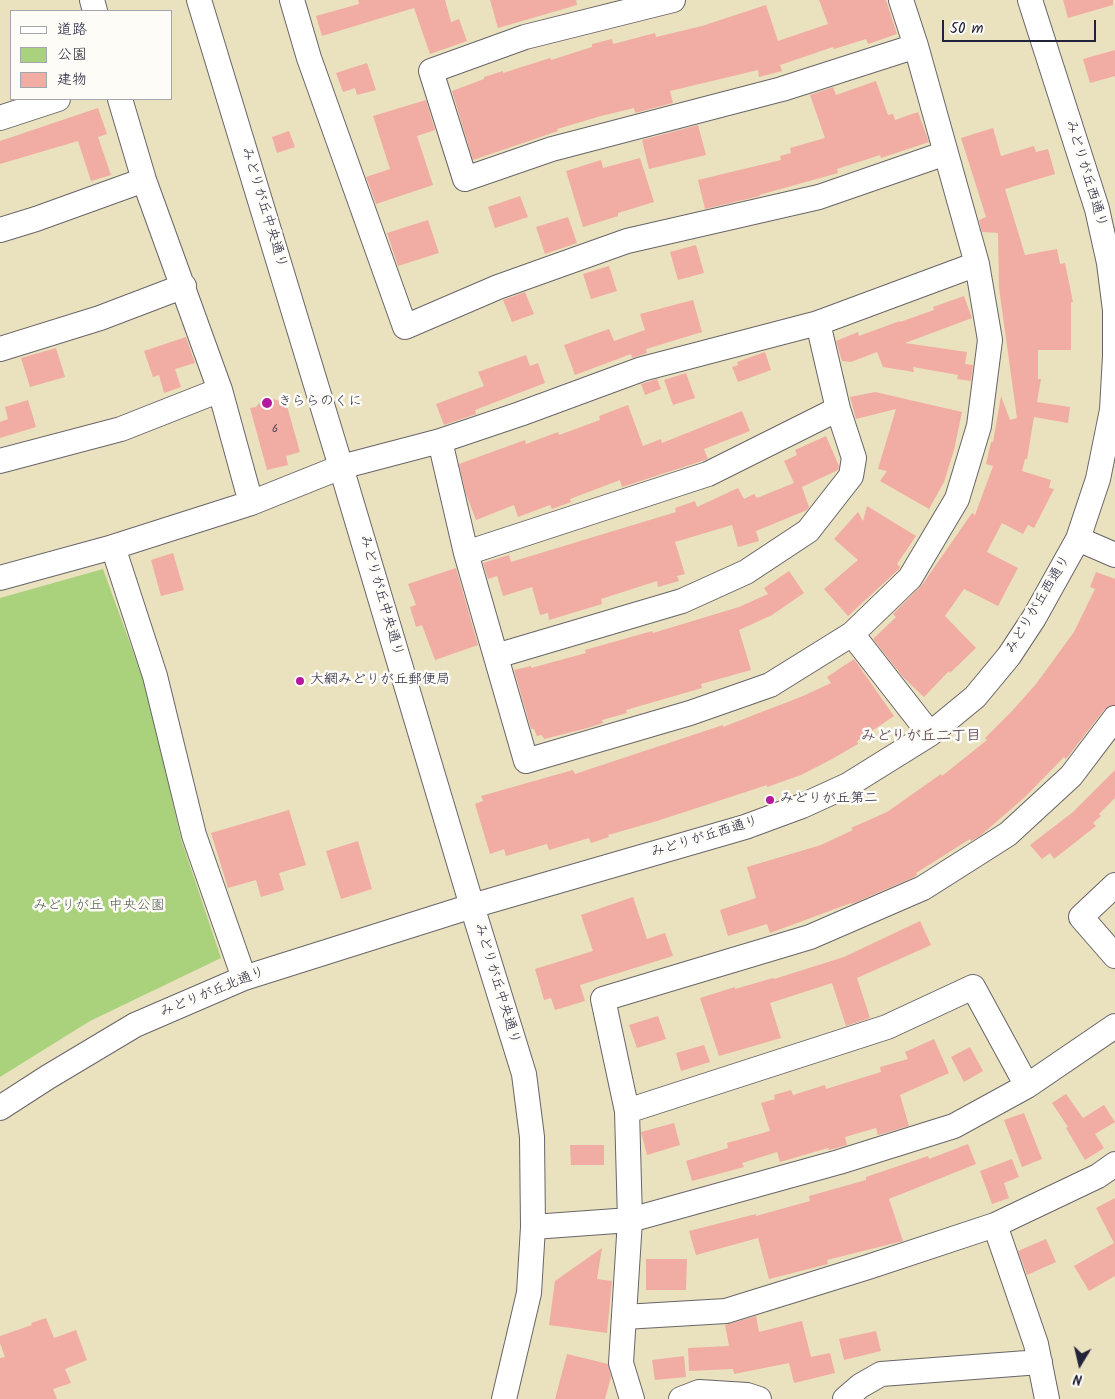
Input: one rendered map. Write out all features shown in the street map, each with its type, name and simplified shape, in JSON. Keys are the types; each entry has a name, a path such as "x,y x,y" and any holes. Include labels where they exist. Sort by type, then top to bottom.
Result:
{"street":[{"name":"みどりが丘中央通り","path":"200,0 524,1074 532,1137 534,1227 529,1293 504,1399"},
{"path":"292,0 309,58 405,327 498,288 627,241 819,197 946,153"},
{"path":"672,0 525,37 431,71 465,179 552,149 782,88 916,46"},
{"path":"440,441 466,553 526,761 690,713 770,685 852,634 910,578 957,498 979,426 990,340 977,264 916,46 901,0"},
{"name":"みどりが丘西通り","path":"472,906 745,827 802,806 848,785 930,734 975,697 1009,656 1034,618 1078,540 1098,479 1112,410 1115,310 1109,263 1097,209 1030,0"},
{"path":"0,118 55,100"},
{"path":"120,100 144,180 184,286 220,390 251,503"},
{"path":"0,230 144,180"},
{"path":"0,578 113,547 251,503 341,467 440,441 642,369 818,322 977,264"},
{"path":"0,349 100,318 184,286"},
{"path":"496,656 682,601 746,572 808,531 852,476 854,458 838,409 818,322"},
{"path":"0,461 121,429 220,390"},
{"path":"466,553 708,474 838,409"},
{"path":"1078,540 1115,555"},
{"path":"113,547 155,676 194,835 244,978"},
{"path":"852,634 930,734"},
{"path":"632,1399 621,1363 630,1220 627,1111 603,999 810,937 923,888 1008,834 1071,776 1115,718"},
{"path":"1115,885 1081,917 1115,956"},
{"name":"みどりが丘北通り","path":"0,1108 134,1025 244,978 472,906"},
{"path":"627,1111 887,1027 973,987 1027,1086"},
{"path":"534,1227 630,1220 839,1162 954,1126 1027,1086 1115,1026"},
{"path":"624,1317 726,1311 868,1267 996,1225 1098,1176 1115,1164"},
{"path":"996,1225 1036,1344 1047,1399"},
{"path":"845,1399 860,1386 881,1374 1040,1362"},
{"path":"681,1399 698,1392 747,1395 759,1399"}],"green space":[{"name":"みどりが丘 中央公園","path":"103,569 147,690 181,839 221,958 90,1021 0,1077 0,598"}],"building":[{"path":"358,0 445,0 451,22 459,19 467,41 430,54 414,8 322,36 316,16 359,4"},
{"path":"490,0 576,0 577,5 498,28"},
{"path":"819,0 886,0 897,34 868,44 866,39 834,49 833,47 780,65 782,71 759,77 758,70 670,91 673,103 635,113 634,108 601,116 557,129 558,131 473,160 452,91 484,79 484,77 550,58 551,60 592,47 592,44 612,39 613,44 655,33 656,37 702,26 766,5 778,41 828,24"},
{"path":"1063,0 1113,0 1113,5 1068,18"},
{"path":"1115,50 1115,76 1090,83 1083,59"},
{"path":"367,63 376,90 357,95 355,88 343,92 336,73"},
{"path":"876,81 888,115 893,114 895,120 918,112 929,142 881,158 880,155 837,169 838,173 760,196 705,209 698,180 781,160 780,156 791,153 790,148 825,138 810,95 833,87 836,95"},
{"path":"426,100 435,130 417,136 433,185 376,204 366,177 390,169 373,116"},
{"path":"98,108 107,134 98,137 111,175 91,181 78,141 0,164 0,141"},
{"path":"698,125 706,155 649,169 642,140"},
{"path":"993,128 1001,156 1034,146 1036,152 1048,149 1055,174 1005,189 1025,255 1057,249 1060,264 1065,263 1073,302 1071,302 1071,350 1038,350 1038,379 1041,379 1037,402 1070,407 1068,423 1034,417 1027,459 1025,459 1022,471 1051,480 1049,488 1054,489 1034,528 1028,525 1023,534 1002,523 987,552 1018,568 998,606 964,589 945,616 976,648 950,673 949,671 924,697 903,677 873,639 896,617 893,614 922,585 972,513 975,515 993,466 986,464 991,442 993,442 1001,396 1010,420 1017,418 999,288 998,233 982,232 979,220 986,217 961,138"},
{"path":"289,131 295,147 277,153 272,137"},
{"path":"640,158 654,202 618,213 618,216 583,227 566,171 601,160 603,168"},
{"path":"520,196 528,217 495,228 488,207"},
{"path":"568,217 577,243 545,254 536,227"},
{"path":"428,220 439,253 398,266 387,233"},
{"path":"696,245 704,273 678,280 670,252"},
{"path":"609,266 617,291 591,299 583,274"},
{"path":"525,292 534,314 512,322 503,300"},
{"path":"964,296 972,318 905,343 967,352 965,364 973,365 971,381 957,379 958,375 913,367 914,372 883,367 877,352 851,362 842,361 836,341 858,332 859,336 900,322 934,310 933,307"},
{"path":"693,300 702,332 646,349 647,353 632,358 631,354 575,375 564,345 609,329 614,341 645,330 640,314"},
{"path":"186,337 195,363 175,369 181,387 164,393 159,375 153,377 144,351"},
{"path":"56,348 65,377 30,387 21,358"},
{"path":"765,352 771,370 738,382 732,367 738,365 737,362"},
{"path":"526,355 530,366 538,363 545,383 475,410 476,414 444,425 436,404 484,386 478,372"},
{"path":"686,373 695,398 673,405 664,380"},
{"path":"657,379 661,389 645,395 641,384"},
{"path":"875,392 962,412 954,450 944,482 929,509 880,481 887,471 878,469 896,409 856,419 850,397"},
{"path":"265,396 279,401 285,399 300,452 286,456 288,465 267,470 250,408 256,407"},
{"path":"28,400 36,427 0,438 0,422 8,419 5,407"},
{"path":"628,405 643,446 661,439 662,443 742,411 750,431 704,449 708,459 622,487 620,480 570,499 571,502 552,509 550,505 518,517 514,505 476,520 466,494 459,464 525,440 526,444 558,432 559,435 600,420 599,416"},
{"path":"826,436 839,466 838,470 802,487 809,507 807,510 756,531 759,541 738,547 732,525 675,542 685,574 677,576 679,581 658,587 657,581 601,599 602,604 549,620 548,613 540,615 532,587 503,596 497,576 488,579 483,563 509,555 511,562 676,512 675,508 695,501 697,507 738,488 744,499 754,494 757,498 794,483 784,461 797,455 795,450"},
{"path":"867,506 916,536 897,564 900,567 899,569 848,616 824,589 858,560 834,539 858,512 863,521"},
{"path":"173,553 184,590 161,596 151,560"},
{"path":"456,568 478,645 435,660 422,625 416,627 410,607 416,605 408,584"},
{"path":"789,571 804,593 772,615 739,630 751,670 701,684 702,688 626,710 627,713 602,720 603,723 584,729 544,739 542,735 537,736 534,729 531,729 514,670 531,666 531,668 586,653 585,650 652,631 653,633 739,607 768,594 764,588"},
{"path":"1096,572 1115,579 1115,705 1109,706 1104,710 1066,759 1064,757 1025,797 980,836 971,841 970,839 916,873 917,875 912,878 852,904 770,933 767,924 728,936 720,910 756,898 747,867 821,845 853,830 851,828 887,812 941,774 942,776 987,740 985,738 1036,684 1074,632 1095,589 1090,587"},
{"path":"854,659 894,716 857,741 858,744 832,759 801,775 767,787 767,785 608,835 609,837 591,843 589,838 549,850 547,844 506,856 504,849 490,854 475,804 483,801 481,796 573,770 575,774 723,725 723,727 831,683 827,677"},
{"path":"1115,770 1115,798 1099,814 1101,816 1093,823 1096,826 1054,859 1050,853 1042,859 1030,845 1073,812"},
{"path":"289,810 306,865 279,873 284,890 261,897 256,880 228,888 211,833"},
{"path":"358,841 372,889 341,899 326,851"},
{"path":"633,897 647,939 665,933 673,956 580,985 585,1001 555,1010 551,998 544,1000 535,969 593,951 581,915"},
{"path":"920,921 931,945 857,978 870,1018 846,1026 832,983 770,1003 781,1038 719,1056 700,998 735,987 735,989 774,979 844,957"},
{"path":"658,1016 666,1039 637,1048 629,1025"},
{"path":"934,1039 949,1073 900,1095 909,1126 878,1135 876,1128 845,1137 847,1145 829,1150 828,1148 780,1162 777,1152 742,1163 744,1167 692,1181 686,1161 728,1148 727,1143 770,1131 761,1103 775,1099 774,1095 791,1090 793,1095 825,1085 826,1089 881,1072 880,1067 908,1059 905,1052"},
{"path":"704,1045 710,1062 681,1071 676,1053"},
{"path":"970,1047 983,1071 964,1082 951,1057"},
{"path":"1066,1094 1083,1118 1104,1105 1115,1122 1095,1134 1104,1148 1085,1160 1066,1128 1068,1127 1052,1103"},
{"path":"1024,1113 1042,1159 1022,1167 1004,1120"},
{"path":"674,1123 680,1145 647,1155 641,1132"},
{"path":"968,1144 976,1164 889,1199 903,1241 827,1260 828,1264 769,1279 758,1238 696,1255 689,1231 756,1214 756,1216 810,1201 809,1196 866,1180 866,1177 928,1156 929,1159"},
{"path":"570,1145 604,1145 604,1165 571,1165"},
{"path":"1012,1159 1019,1177 1004,1183 1009,1198 992,1204 980,1171"},
{"path":"1115,1198 1115,1276 1089,1291 1074,1266 1114,1243 1096,1208"},
{"path":"1046,1239 1056,1262 1027,1275 1018,1251"},
{"path":"602,1248 597,1279 612,1281 607,1333 549,1325 555,1281"},
{"path":"646,1259 687,1259 686,1290 646,1290"},
{"path":"756,1316 759,1332 802,1321 811,1357 830,1353 835,1373 794,1383 789,1363 734,1374 733,1369 689,1371 688,1348 729,1346 725,1325"},
{"path":"46,1318 54,1338 76,1330 87,1360 65,1369 71,1383 53,1389 57,1399 0,1399 0,1358 5,1357 0,1343 0,1336"},
{"path":"876,1331 881,1351 844,1360 839,1339"},
{"path":"567,1354 608,1364 611,1377 605,1399 555,1399"},
{"path":"684,1356 686,1377 655,1380 652,1360"}],"place":[{"name":"きららのくに","path":"267,403"},
{"name":"大網みどりが丘郵便局","path":"300,681"},
{"name":"みどりが丘第二","path":"770,800"}],"district":[{"name":"みどりが丘二丁目","path":"921,737"}]}
